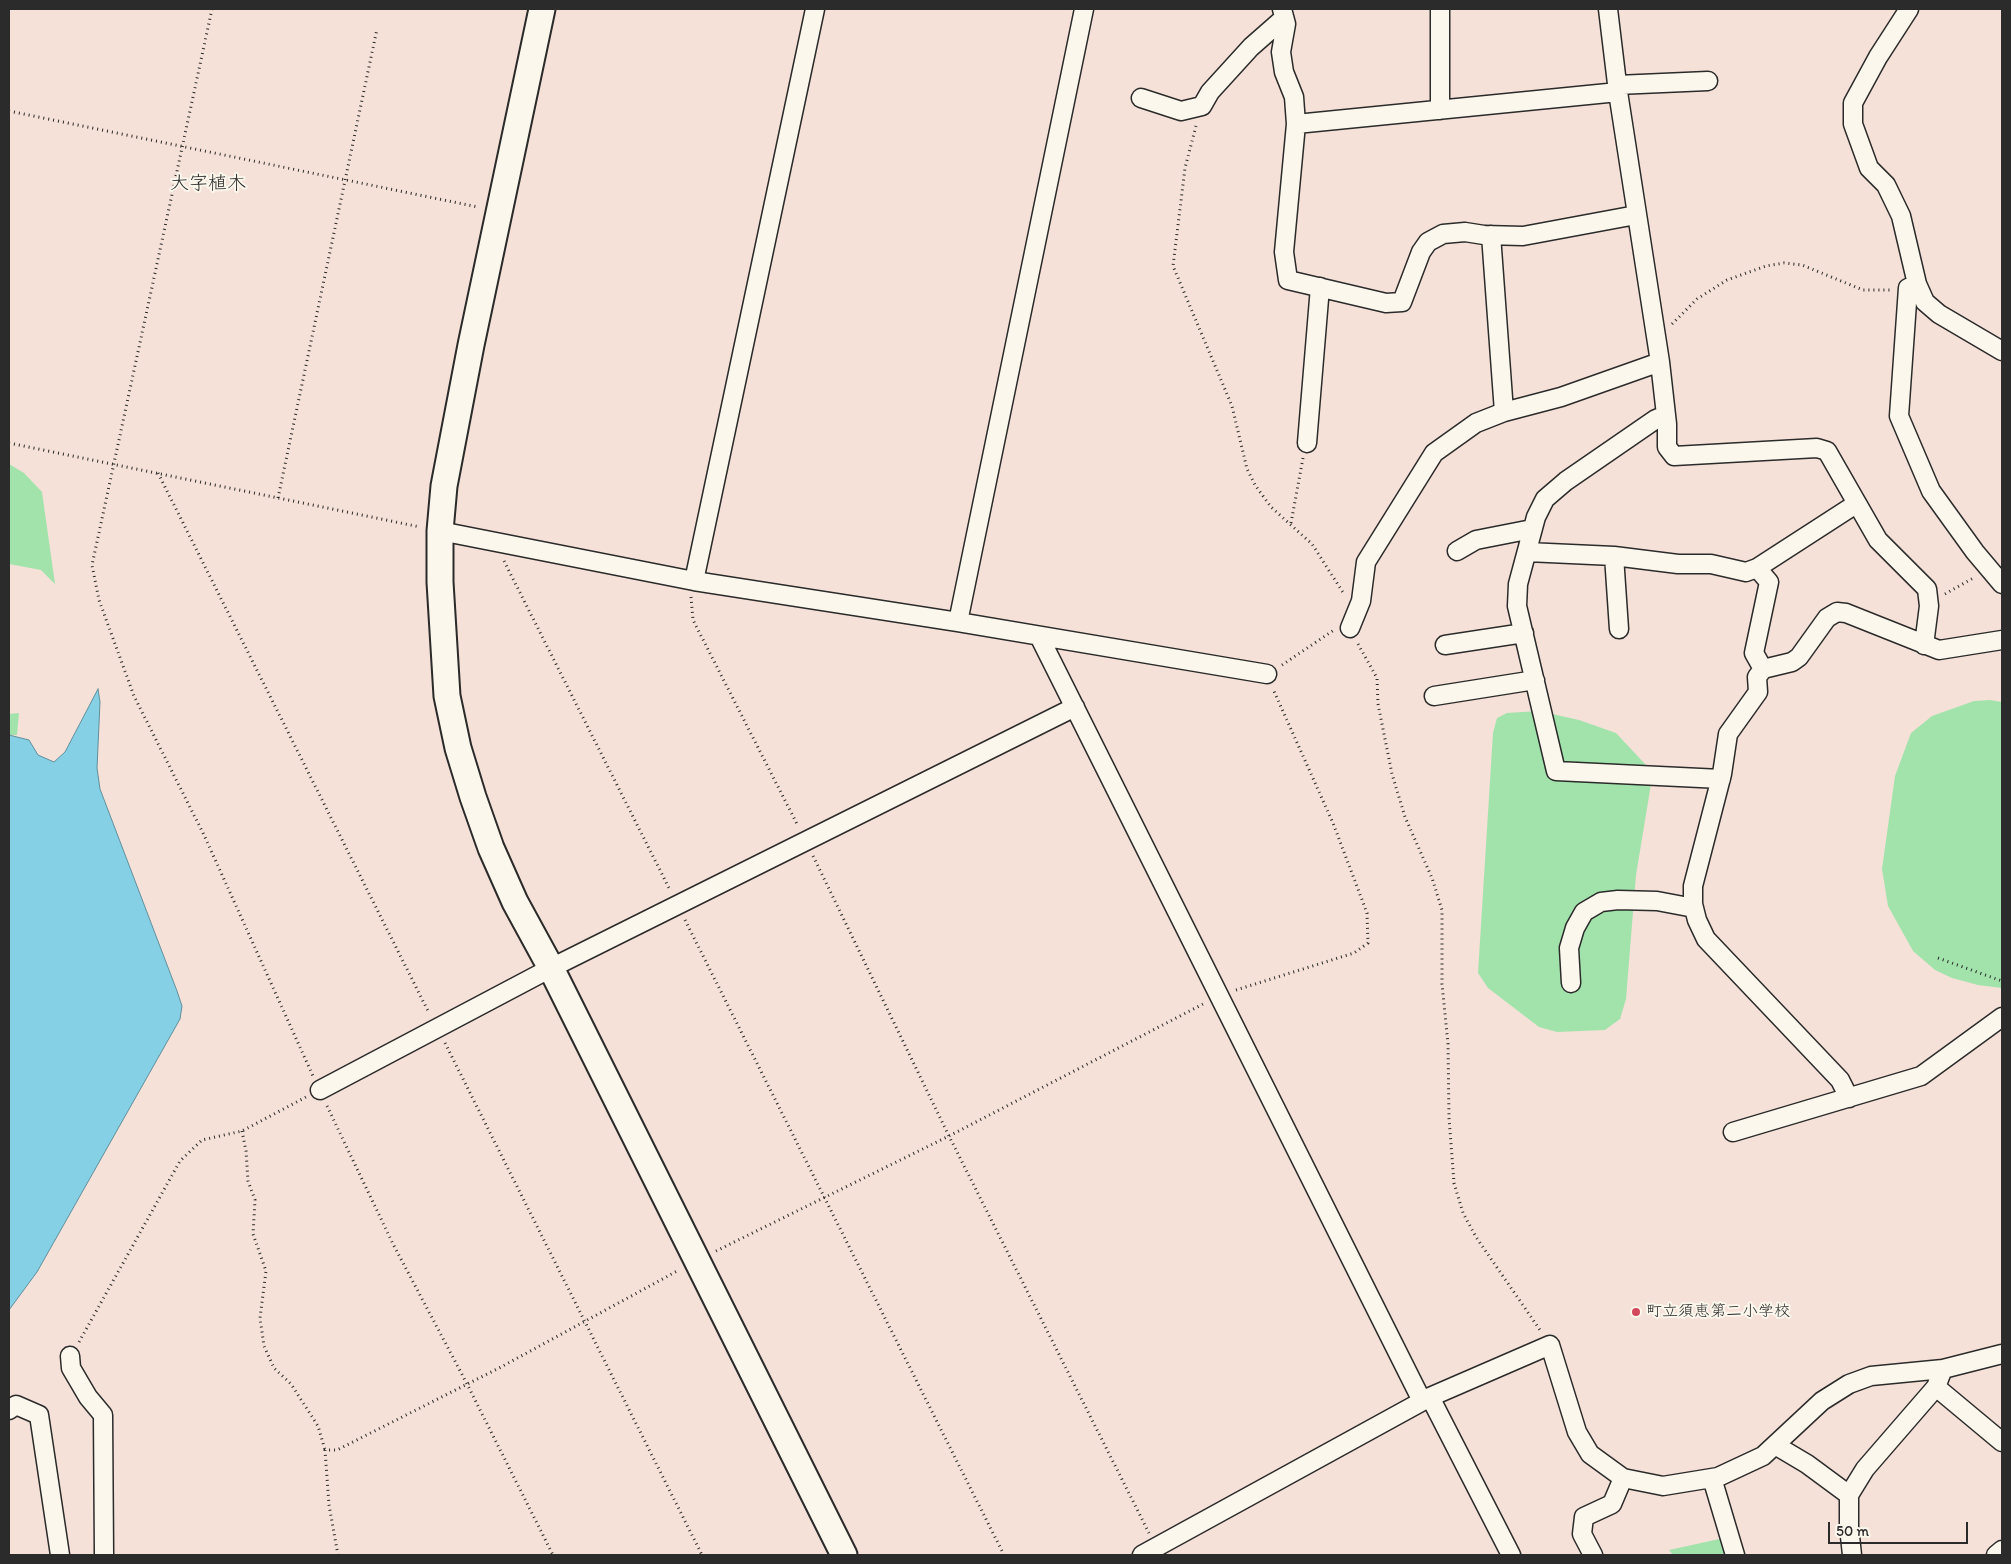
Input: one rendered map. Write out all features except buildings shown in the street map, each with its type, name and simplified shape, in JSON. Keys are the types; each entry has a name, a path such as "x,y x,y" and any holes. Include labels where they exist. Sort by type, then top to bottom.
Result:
{"street":[{"path":"542,9 444,486 440,531 440,582 447,696 458,748 491,848 515,902 551,968 844,1555"},
{"path":"694,582 815,9"},
{"path":"958,622 1084,9"},
{"path":"1440,9 1440,110"},
{"path":"1608,9 1636,215 1660,362 1666,415 1667,447 1674,456 1817,448 1827,451 1878,540 1927,590 1929,606 1924,645"},
{"path":"1909,9 1878,57 1853,103 1853,124 1870,168 1886,185 1901,216 1912,286 1899,416 1931,491 2002,584"},
{"path":"1283,14 1286,24 1281,52 1284,72 1294,97 1296,124 1284,252 1288,280 1386,303 1402,302 1421,252 1428,242 1443,234 1465,232 1523,236 1636,215"},
{"path":"1141,98 1181,111 1202,106 1210,92 1283,14"},
{"path":"1296,124 1708,81"},
{"path":"1491,235 1504,412"},
{"path":"1912,286 1940,314 2002,351"},
{"path":"1307,443 1320,287"},
{"path":"1352,622 1361,600 1366,562 1434,453 1476,423 1504,412 1560,398 1660,362"},
{"path":"1666,415 1656,420 1545,499 1532,529 1518,584 1518,606 1556,771 1720,779"},
{"path":"1527,552 1614,556 1678,564 1711,564 1746,572 1757,568 1856,504"},
{"path":"1457,551 1476,540 1532,529"},
{"path":"440,531 694,582 958,622 1267,674"},
{"path":"1614,556 1619,629"},
{"path":"1757,568 1768,582 1754,654 1763,669"},
{"path":"1849,1098 1840,1080 1706,939 1696,920 1693,886 1720,779 1728,734 1758,692 1757,677 1763,669 1792,662 1799,657 1827,618 1837,612 1846,613 1939,650 2002,640"},
{"path":"1445,645 1524,633"},
{"path":"1039,636 1426,1399 1511,1555"},
{"path":"1434,696 1535,680"},
{"path":"320,1090 551,968 1074,707"},
{"path":"1571,983 1569,948 1574,928 1584,912 1602,902 1618,900 1657,901 1694,908"},
{"path":"1733,1132 1921,1076 2002,1017"},
{"path":"1153,1553 1426,1399 1550,1345 1577,1432 1590,1454 1623,1478 1664,1486 1712,1478 1763,1456 1822,1402 1849,1384 1871,1376 1942,1369 2002,1354"},
{"path":"70,1356 71,1368 88,1397 103,1415 104,1555"},
{"path":"1852,1555 1849,1527 1849,1495 1865,1469 1936,1387 1942,1369"},
{"path":"1936,1387 2002,1442"},
{"path":"9,1410 16,1405 39,1415 60,1555"},
{"path":"1775,1446 1807,1464 1849,1495"},
{"path":"1593,1555 1582,1534 1584,1517 1612,1504 1616,1490 1623,1478"},
{"path":"1712,1478 1735,1555"},
{"path":"1996,1555 2002,1550"}],"path":[{"path":"212,9 112,464 92,565 100,600 134,696 204,835 320,1090 393,1244 450,1350 552,1555"},
{"path":"278,498 377,29"},
{"path":"1202,106 1185,168 1173,266 1232,406 1247,469 1255,485 1271,507 1312,544 1350,602 1352,622 1377,678 1378,704 1392,774 1405,817 1432,878 1442,910 1442,984 1448,1044 1449,1118 1454,1183 1464,1213 1476,1237 1550,1345"},
{"path":"9,111 499,211"},
{"path":"1657,342 1697,299 1727,280 1766,266 1784,263 1802,265 1863,290 1881,291 1912,286"},
{"path":"9,443 440,531"},
{"path":"1291,524 1297,479"},
{"path":"495,542 673,896"},
{"path":"1929,606 1946,593 1990,569"},
{"path":"694,582 691,596 693,620 806,842 1153,1553"},
{"path":"325,1450 337,1450 466,1382 501,1367 696,1261 949,1136 1220,995 1354,953 1368,943 1367,913 1333,823 1267,674 1307,650 1331,630 1352,622"},
{"path":"682,913 1004,1555"},
{"path":"1938,958 2002,980"},
{"path":"70,1356 180,1161 202,1140 242,1131 320,1090"},
{"path":"242,1131 246,1151 248,1181 255,1200 253,1234 266,1271 260,1318 264,1346 274,1368 291,1384 318,1426 325,1450 329,1505 338,1555"}],"green space":[{"path":"9,464 24,473 42,492 55,584 41,570 9,564"},
{"path":"1990,700 2002,702 2002,988 1978,985 1952,978 1935,970 1913,951 1888,906 1882,869 1895,776 1911,733 1932,716 1974,701"},
{"path":"1539,711 1579,720 1616,733 1646,765 1651,784 1636,875 1626,999 1620,1019 1605,1030 1557,1032 1539,1027 1488,988 1478,973 1493,733 1497,718 1507,713"},
{"path":"19,713 17,735 9,735 9,714"},
{"path":"1724,1538 1729,1555 1673,1555 1669,1550"}],"water":[{"path":"98,689 100,702 97,768 100,789 182,1006 180,1019 37,1272 9,1310 9,735 29,740 38,755 54,762 65,752"}],"place":[{"name":"町立須恵第二小学校","path":"1636,1312"}],"district":[{"name":"大字植木","path":"208,184"}]}
